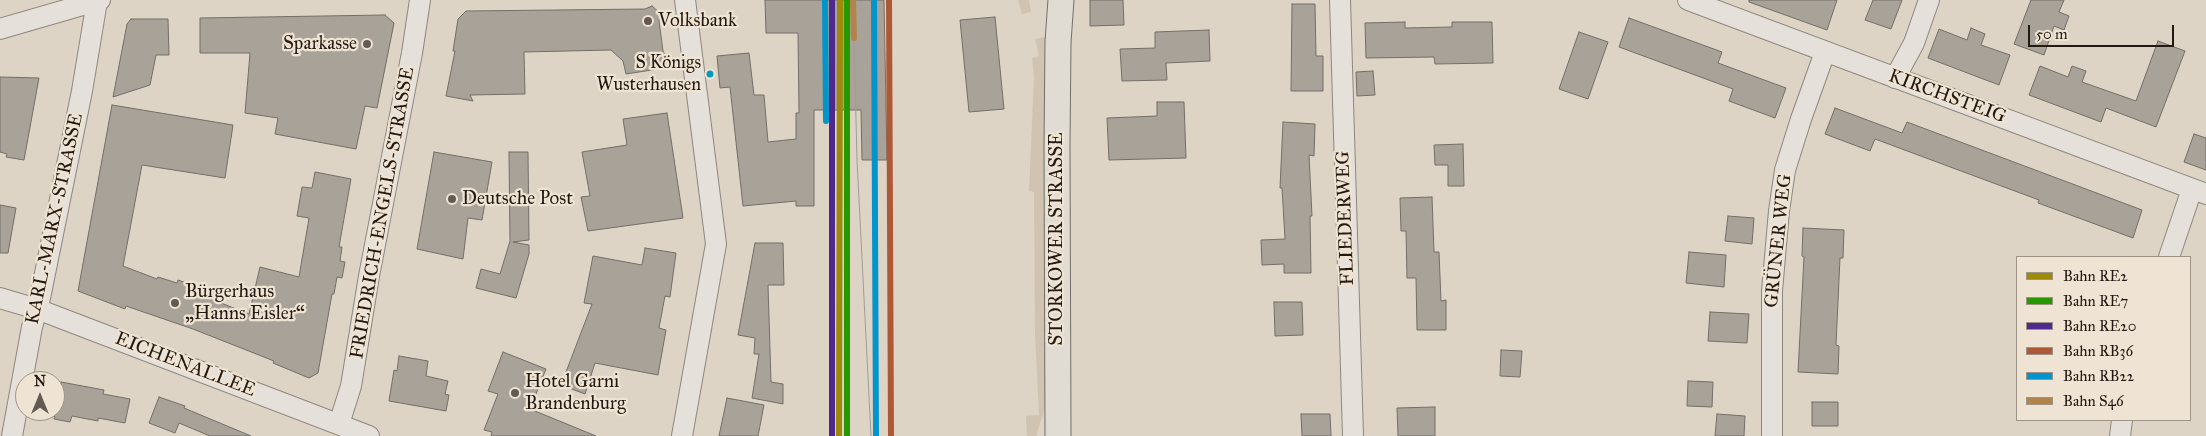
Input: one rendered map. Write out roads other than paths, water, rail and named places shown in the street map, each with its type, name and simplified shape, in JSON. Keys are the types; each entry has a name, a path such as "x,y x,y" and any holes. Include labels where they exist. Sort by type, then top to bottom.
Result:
{"main road":[{"name":"STORKOWER STRASSE","path":"1042,0 1058,42"},
{"name":"STORKOWER STRASSE","path":"1058,436 1058,42 1061,0"}],"street":[{"path":"0,29 99,0"},
{"name":"KARL-MARX-STRASSE","path":"12,436 99,0"},
{"name":"FRIEDRICH-ENGELS-STRASSE","path":"355,432 351,386 369,276 412,53 420,0"},
{"path":"682,436 716,244 716,230 685,0"},
{"name":"FLIEDERWEG","path":"1340,0 1353,436"},
{"name":"KIRCHSTEIG","path":"1688,0 2199,192"},
{"path":"1895,78 1914,43 1929,0"},
{"name":"GRÜNER WEG","path":"1772,436 1772,291 1779,211 1785,170 1825,52"},
{"path":"2169,256 2199,192"},
{"name":"EICHENALLEE","path":"0,298 37,309 355,432"},
{"path":"2120,436 2122,421"}],"tram line":[{"path":"854,38 857,160 871,436"}],"rail line":[{"name":"RB22","path":"825,0 826,121"},
{"name":"RE20","path":"832,0 832,436"},
{"name":"RE2","path":"839,436 840,0"},
{"name":"RE7","path":"847,0 847,436"},
{"name":"S46","path":"853,0 854,38"},
{"name":"RB22","path":"874,0 876,436"},
{"name":"RB36","path":"889,0 891,436"}],"place":[{"name":"Volksbank","path":"648,21"},
{"name":"Sparkasse","path":"367,44"},
{"name":"S Königs Wusterhausen","path":"710,74"},
{"name":"Deutsche Post","path":"452,199"},
{"name":"Bürgerhaus „Hanns Eisler“","path":"175,303"},
{"name":"Hotel Garni Brandenburg","path":"515,393"}]}
